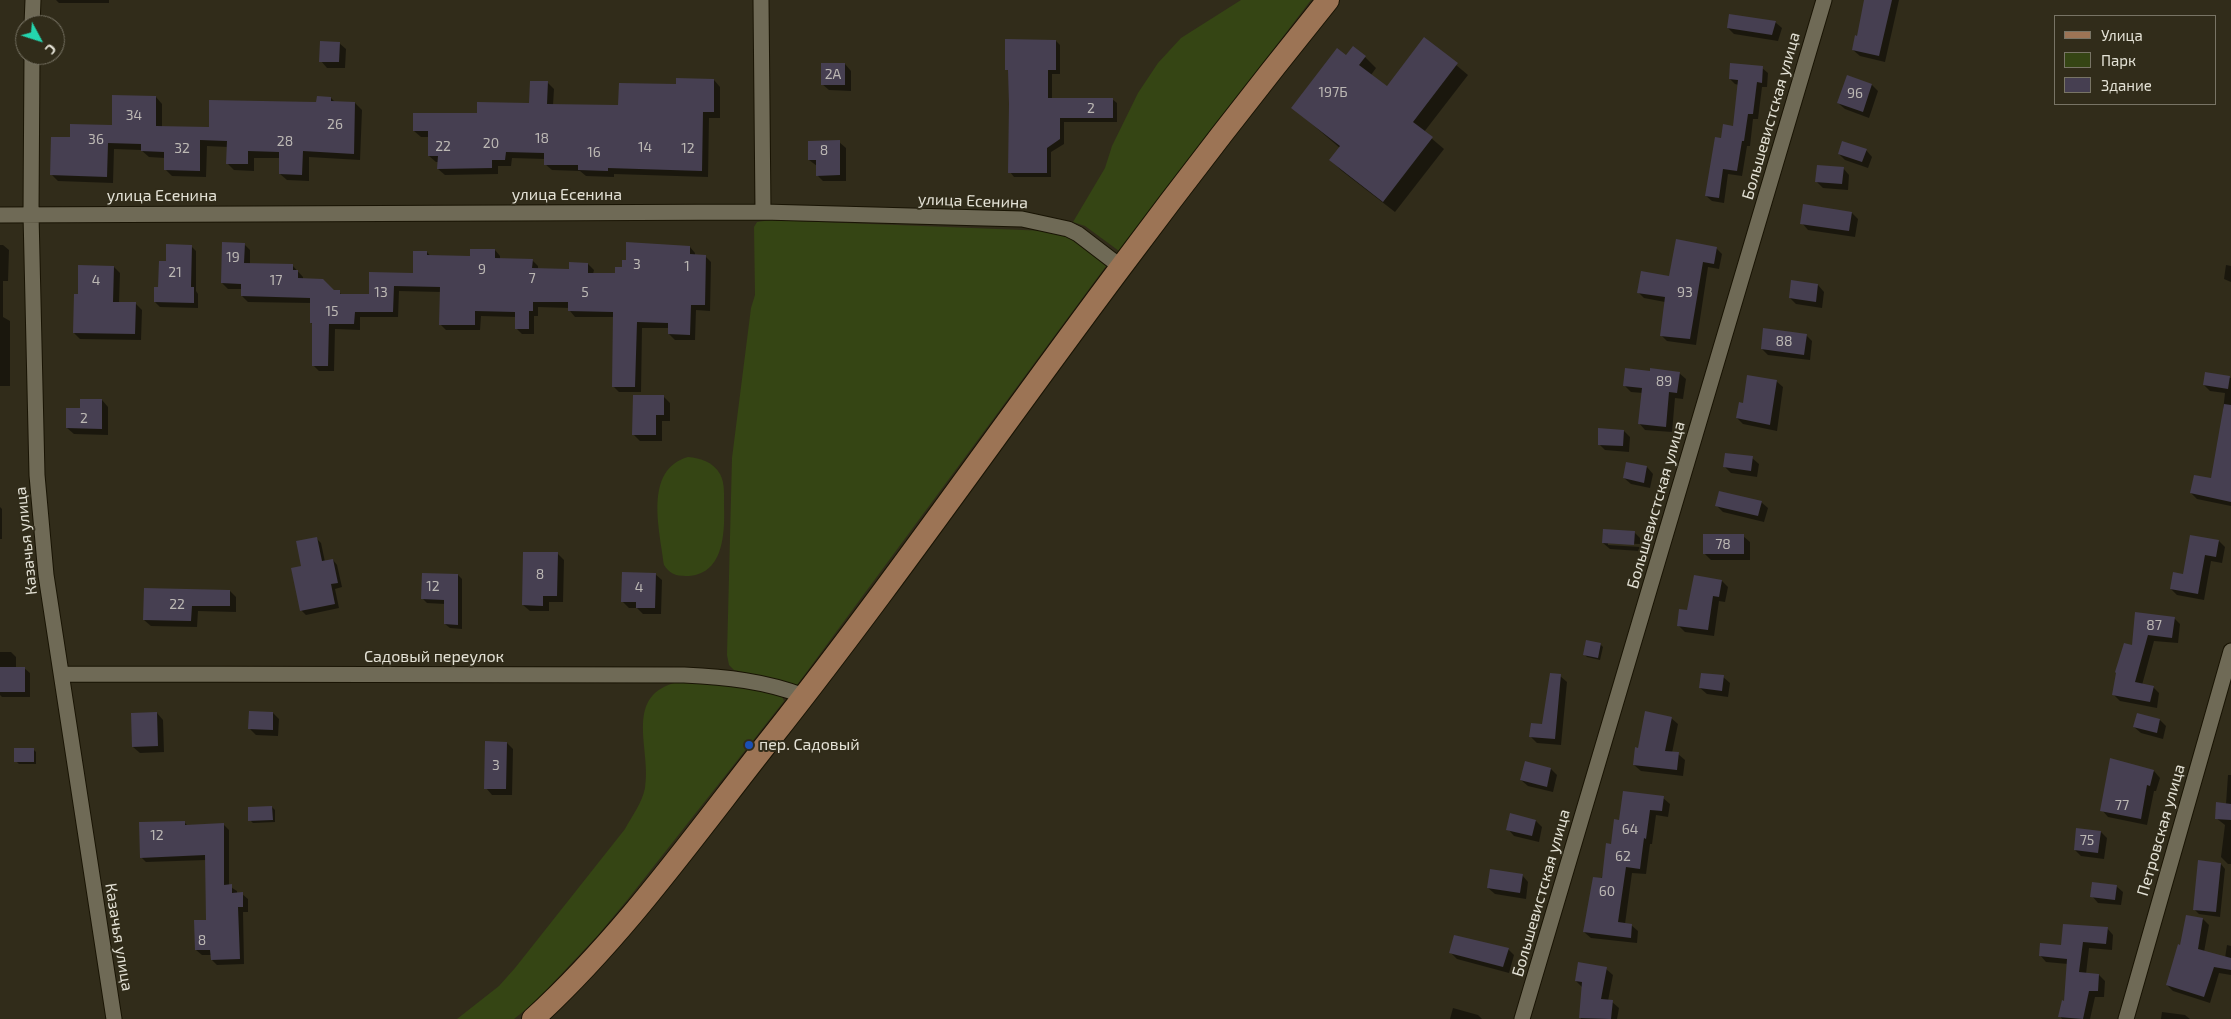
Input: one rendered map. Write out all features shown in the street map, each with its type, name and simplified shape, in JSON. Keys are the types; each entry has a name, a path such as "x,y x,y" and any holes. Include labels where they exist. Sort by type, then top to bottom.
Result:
{"main road":[{"path":"533,1019 591,962 627,920 804,696 948,505 1121,267 1328,0"}],"street":[{"path":"32,0 32,15"},
{"path":"761,0 763,212"},
{"name":"Большевистская улица","path":"1522,1019 1824,0"},
{"name":"Казачья улица","path":"32,65 30,214 37,475 46,575 114,1019"},
{"name":"улица Есенина","path":"0,215 763,212 1022,219 1059,226 1078,234 1121,267"},
{"name":"Петровская улица","path":"2126,1019 2231,651"},
{"name":"Садовый переулок","path":"62,674 692,675 758,682 778,686 804,696"}],"green space":[{"path":"1241,0 1311,0 1119,251 1085,226 1073,222 1105,168 1112,146 1138,93 1158,63 1181,38"},
{"path":"770,220 1048,231 1072,240 1106,266 797,685 734,670 729,665 727,655 732,458 751,308 755,295 754,227 757,222"},
{"path":"688,457 706,461 714,466 720,474 724,489 724,528 720,551 715,561 708,569 699,574 686,576 673,574 664,565 658,519 658,503 660,488 665,474 674,464"},
{"path":"674,683 742,686 768,690 781,694 784,701 628,899 598,935 535,1002 514,1019 457,1019 499,986 515,968 625,829 644,794 645,788 644,713 649,701 658,690"}],"building":[{"path":"1864,0 1892,0 1879,56 1852,50 1855,35 1857,36"},
{"path":"1729,14 1776,21 1772,35 1727,28"},
{"path":"1424,37 1458,63 1413,122 1433,137 1383,202 1329,160 1340,146 1291,108 1337,48 1346,55 1353,46 1366,56 1359,65 1387,86"},
{"path":"1005,39 1056,40 1056,70 1048,70 1048,98 1113,98 1113,118 1060,118 1060,139 1047,148 1047,173 1008,173 1009,104 1008,70 1005,70"},
{"path":"320,41 340,42 339,62 319,62"},
{"path":"821,63 845,63 845,85 821,85"},
{"path":"1730,63 1763,66 1762,83 1757,82 1753,114 1748,114 1737,171 1723,169 1719,198 1705,196 1715,137 1721,138 1723,124 1733,126 1738,80 1729,79"},
{"path":"1847,75 1872,84 1863,112 1837,103"},
{"path":"676,78 714,79 714,112 703,112 702,171 608,168 608,171 578,170 578,165 544,165 544,153 506,152 505,160 492,160 492,168 437,169 438,156 428,156 428,131 413,131 413,113 477,113 477,102 529,103 530,81 548,81 547,104 618,105 619,83 676,84"},
{"path":"112,95 156,96 156,126 209,127 209,100 316,102 317,96 331,97 331,101 355,102 354,154 303,151 302,175 279,174 279,152 248,151 248,164 226,164 227,141 200,140 200,171 164,170 164,152 141,151 141,144 108,143 107,177 50,175 51,137 70,137 70,124 112,125"},
{"path":"840,140 840,175 816,176 816,160 808,160 808,141"},
{"path":"1842,141 1867,149 1862,162 1838,154"},
{"path":"1817,165 1844,167 1842,184 1815,182"},
{"path":"1803,204 1852,212 1849,231 1800,224"},
{"path":"1676,239 1717,247 1714,264 1703,262 1690,339 1660,336 1665,297 1637,293 1641,271 1669,276"},
{"path":"222,242 245,243 244,263 293,264 293,270 298,270 298,278 323,279 334,290 340,290 340,294 369,294 369,272 413,273 413,251 427,251 427,255 470,256 470,249 495,249 495,258 533,259 532,268 569,269 569,262 588,263 588,273 615,273 615,267 622,267 622,260 626,260 626,242 690,246 690,254 706,255 705,305 691,305 690,335 668,334 668,323 637,322 635,387 612,387 613,312 568,311 568,302 533,302 533,311 529,311 529,329 515,329 515,312 475,311 475,325 439,325 440,287 394,286 393,312 355,312 354,324 329,324 328,366 312,366 310,298 241,296 241,284 221,283"},
{"path":"166,244 192,245 191,287 194,287 194,303 154,302 154,287 158,287 159,261 166,261"},
{"path":"78,265 114,266 113,302 136,302 135,334 73,333 74,294 78,294"},
{"path":"1791,280 1818,284 1816,302 1789,298"},
{"path":"1763,328 1807,334 1804,355 1761,349"},
{"path":"1625,368 1650,371 1650,368 1680,372 1677,393 1669,392 1666,427 1638,424 1642,388 1623,386"},
{"path":"2205,372 2230,376 2228,389 2203,385"},
{"path":"1747,375 1777,380 1770,425 1736,418 1739,402 1743,403"},
{"path":"633,395 664,395 664,415 656,415 656,435 632,435"},
{"path":"80,399 102,399 102,429 66,428 66,408 80,408"},
{"path":"2224,404 2231,405 2231,502 2190,493 2194,475 2211,478"},
{"path":"1598,428 1624,430 1623,446 1598,445"},
{"path":"1725,453 1753,456 1751,471 1723,467"},
{"path":"1626,462 1647,466 1644,483 1623,478"},
{"path":"1719,491 1762,501 1758,516 1715,506"},
{"path":"1603,529 1635,531 1634,545 1602,543"},
{"path":"1703,534 1744,534 1744,554 1703,554"},
{"path":"2190,535 2219,540 2216,557 2205,555 2198,594 2170,589 2173,572 2183,574"},
{"path":"317,537 322,561 333,559 338,583 331,584 335,604 300,611 291,568 301,566 296,541"},
{"path":"523,552 558,552 557,596 543,596 543,606 522,605"},
{"path":"622,572 656,573 655,608 636,608 636,602 621,602"},
{"path":"422,573 458,574 458,625 444,624 444,600 421,599"},
{"path":"1694,575 1722,580 1719,597 1713,596 1708,630 1677,626 1679,609 1687,610"},
{"path":"144,588 230,590 230,606 192,606 191,621 143,620"},
{"path":"2135,612 2175,617 2172,638 2148,635 2135,682 2154,686 2150,702 2112,695 2115,672 2124,643 2132,645"},
{"path":"1586,640 1601,643 1598,658 1583,655"},
{"path":"0,667 25,667 25,692 0,692"},
{"path":"1550,673 1561,674 1555,739 1529,737 1531,723 1542,724"},
{"path":"1701,673 1724,675 1722,691 1699,688"},
{"path":"249,711 273,712 273,730 248,729"},
{"path":"1645,711 1672,717 1665,751 1679,752 1677,770 1633,765 1635,747 1638,748"},
{"path":"157,712 158,746 132,747 131,713"},
{"path":"2137,713 2160,719 2157,733 2133,727"},
{"path":"485,741 507,742 506,789 484,789"},
{"path":"14,748 34,748 34,762 14,762"},
{"path":"2110,758 2154,770 2150,786 2147,785 2141,819 2100,811"},
{"path":"1525,761 1551,768 1547,787 1520,780"},
{"path":"1623,791 1664,796 1662,811 1650,810 1640,869 1626,867 1618,922 1632,924 1631,938 1583,932 1593,877 1602,878 1606,843 1611,844 1614,819 1619,820"},
{"path":"2216,802 2231,804 2231,820 2215,819"},
{"path":"272,806 273,820 248,821 248,807"},
{"path":"1510,813 1536,820 1532,836 1506,830"},
{"path":"185,821 185,825 224,823 224,885 232,884 232,893 243,892 243,907 238,907 240,959 211,960 210,950 195,950 194,920 206,920 205,855 140,858 139,822"},
{"path":"2076,828 2101,831 2098,853 2074,850"},
{"path":"2198,860 2221,863 2216,912 2193,910"},
{"path":"1490,869 1523,874 1520,893 1487,888"},
{"path":"2092,882 2117,885 2115,900 2090,897"},
{"path":"2186,915 2203,918 2198,949 2231,958 2231,970 2214,967 2204,997 2166,985 2178,944 2180,945"},
{"path":"2063,924 2108,927 2106,944 2083,942 2079,972 2099,974 2098,991 2089,991 2083,1019 2058,1017 2062,1000 2064,1001 2067,959 2039,956 2040,943 2061,945"},
{"path":"1454,935 1509,948 1503,967 1449,953"},
{"path":"1578,962 1607,967 1601,999 1613,1000 1611,1019 1579,1018 1582,982 1575,981"}],"place":[{"name":"пер. Садовый","path":"749,745"}]}
